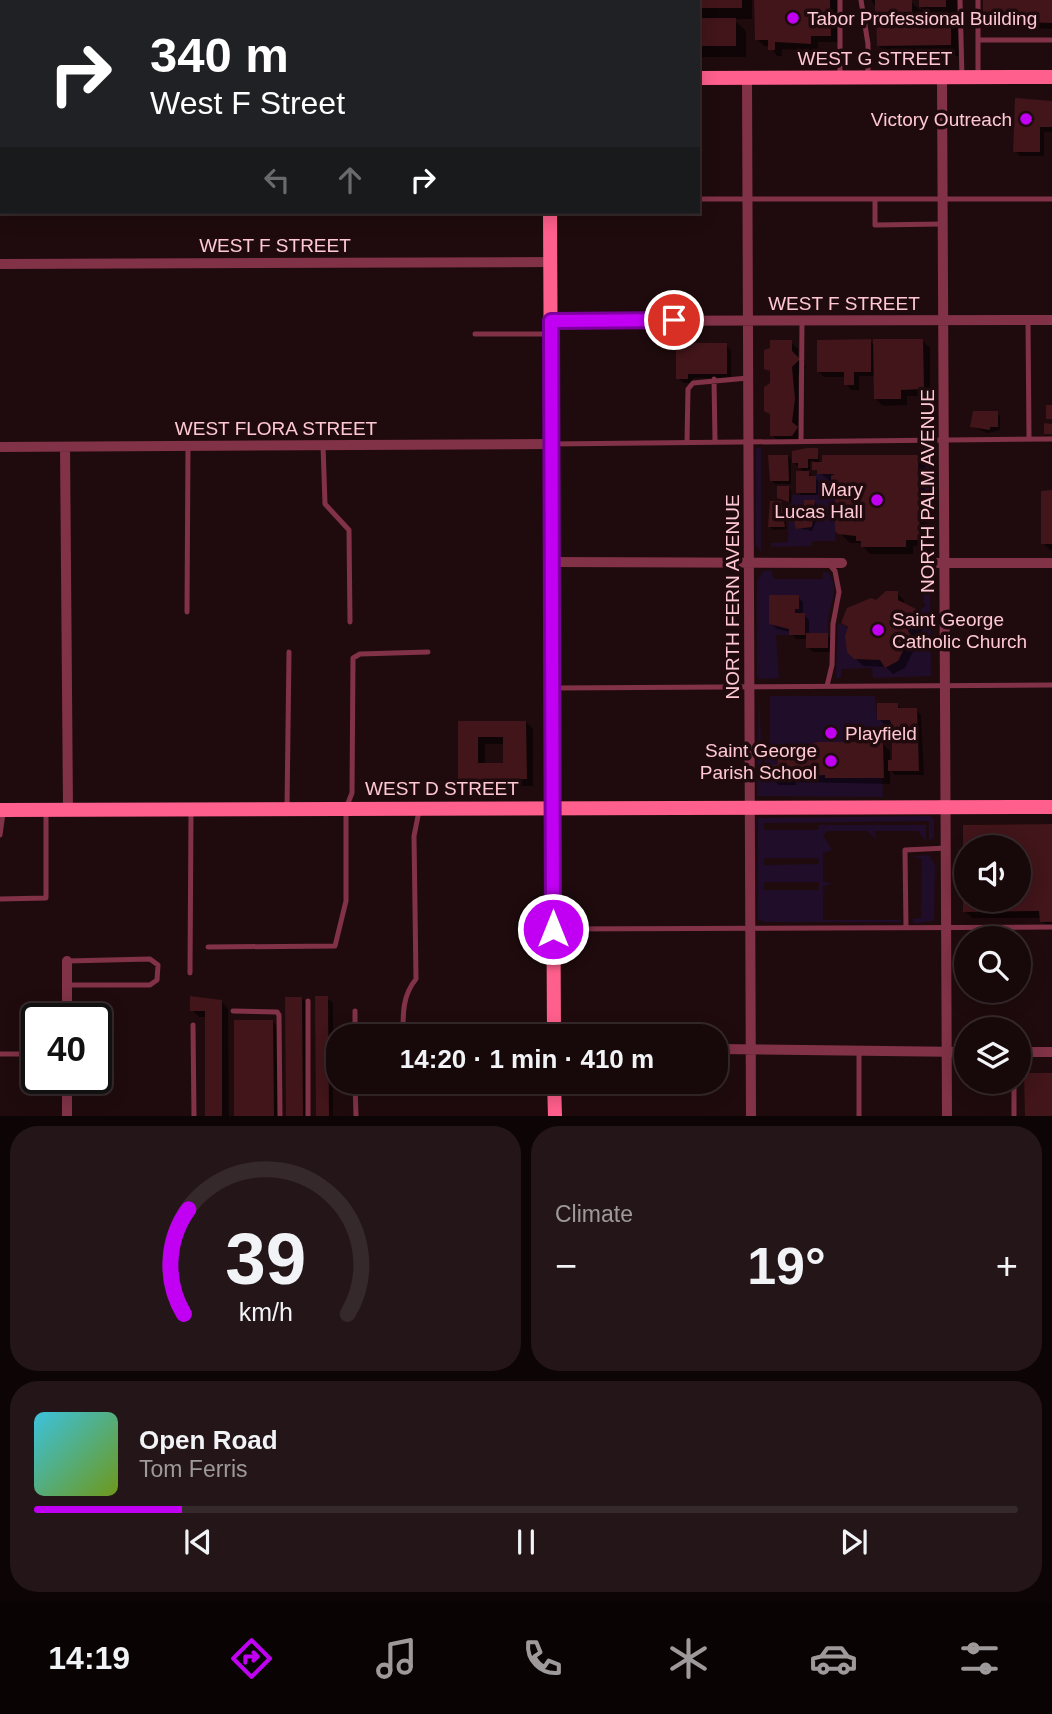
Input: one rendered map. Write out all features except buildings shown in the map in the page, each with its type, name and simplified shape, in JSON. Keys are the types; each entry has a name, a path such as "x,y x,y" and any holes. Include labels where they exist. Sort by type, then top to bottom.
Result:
{"street":[{"name":"NORTH PALM AVENUE","path":"942,77 944,439 939,563 946,686 947,1115"},
{"name":"WEST G STREET","path":"700,78 1052,77"},
{"name":"NORTH FERN AVENUE","path":"747,78 751,1115"},
{"path":"550,214 554,1024"},
{"name":"WEST F STREET","path":"0,264 551,262"},
{"name":"WEST F STREET","path":"551,327 748,320 1052,320"},
{"name":"WEST FLORA STREET","path":"0,447 551,444"},
{"path":"65,447 68,809"},
{"path":"551,562 842,563"},
{"path":"939,563 1052,563"},
{"name":"WEST D STREET","path":"1,810 1052,807"},
{"path":"66,961 67,1003"},
{"path":"728,1049 954,1052"},
{"path":"1031,1052 1052,1052"},
{"path":"67,1094 67,1115"},
{"path":"554,1094 555,1115"}],"lane":[{"path":"840,0 840,78"},
{"path":"861,0 868,44 868,77"},
{"path":"960,0 962,77"},
{"path":"978,0 978,77"},
{"path":"978,40 1052,40"},
{"path":"700,199 1052,199"},
{"path":"875,199 875,225 943,224"},
{"path":"801,440 802,320"},
{"path":"1028,320 1029,439"},
{"path":"475,334 551,327"},
{"path":"687,441 688,389 693,383 748,378"},
{"path":"714,379 715,441"},
{"path":"551,444 1052,439"},
{"path":"323,445 325,504 349,530 350,622"},
{"path":"187,612 188,446"},
{"path":"827,686 834,654 833,624 839,592 835,571 828,563"},
{"path":"287,808 289,652"},
{"path":"208,947 335,946 346,901 346,808 352,793 353,658 360,654 428,652"},
{"path":"552,688 1052,685"},
{"path":"190,974 191,808"},
{"path":"403,1024 408,989 416,979 414,836 419,808"},
{"path":"0,899 46,898 46,809"},
{"path":"0,835 1,810"},
{"path":"906,928 905,850 947,848"},
{"path":"553,929 1052,927"},
{"path":"66,961 150,959 158,965 157,980 150,985 67,985"},
{"path":"308,1001 309,1115"},
{"path":"233,1011 277,1012 279,1015 280,1115"},
{"path":"355,1011 355,1024"},
{"path":"193,1025 194,1115"},
{"path":"859,1051 859,1115"},
{"path":"0,1054 21,1054"},
{"path":"355,1094 356,1115"},
{"path":"1014,1094 1014,1115"}],"shaded area":[{"path":"761,447 761,552 756,545 756,448"},
{"path":"919,447 932,449 934,516 920,516"},
{"path":"816,474 835,474 835,541 812,541 812,546 771,547 771,543 788,542 789,504 792,504 792,495 815,495"},
{"path":"771,570 774,579 823,579 823,572 827,572 831,577 834,595 828,620 829,645 828,648 806,648 805,635 776,635 779,678 759,679 757,581 763,571"},
{"path":"919,570 930,577 931,676 873,678 872,668 841,669 841,678 836,678 838,623 848,627 846,643 854,659 880,660 885,668 898,661 910,635 908,631 916,622 916,614 926,605 923,602 926,584 919,577"},
{"name":"Playfield","path":"759,693 762,765 765,765 765,751 770,749 770,696 875,696 877,719 890,720 892,738 845,738 845,742 810,744 810,753 778,756 778,765 770,765 771,779 825,775 825,778 882,778 883,797 757,796"},
{"path":"931,816 934,820 934,837 929,841 929,821 764,823 764,830 818,830 819,825 926,825 926,842 918,831 874,831 877,840 867,831 827,831 823,835 832,850 823,853 823,881 832,884 823,886 823,920 901,922 764,922 758,919 758,818","holes":["764,858 818,858 819,864 764,865","764,882 819,882 819,890 764,890"]},
{"path":"929,855 935,865 934,921 914,923 912,919 921,918 922,859 912,856"}],"place":[{"name":"Tabor Professional Building","path":"793,18"},
{"name":"Victory Outreach","path":"1026,119"},
{"name":"Mary Lucas Hall","path":"877,500"},
{"name":"Saint George Catholic Church","path":"878,630"},
{"name":"Playfield","path":"831,733"},
{"name":"Saint George Parish School","path":"831,761"}],"route":[{"path":"553,929 551,321 674,320"}]}
